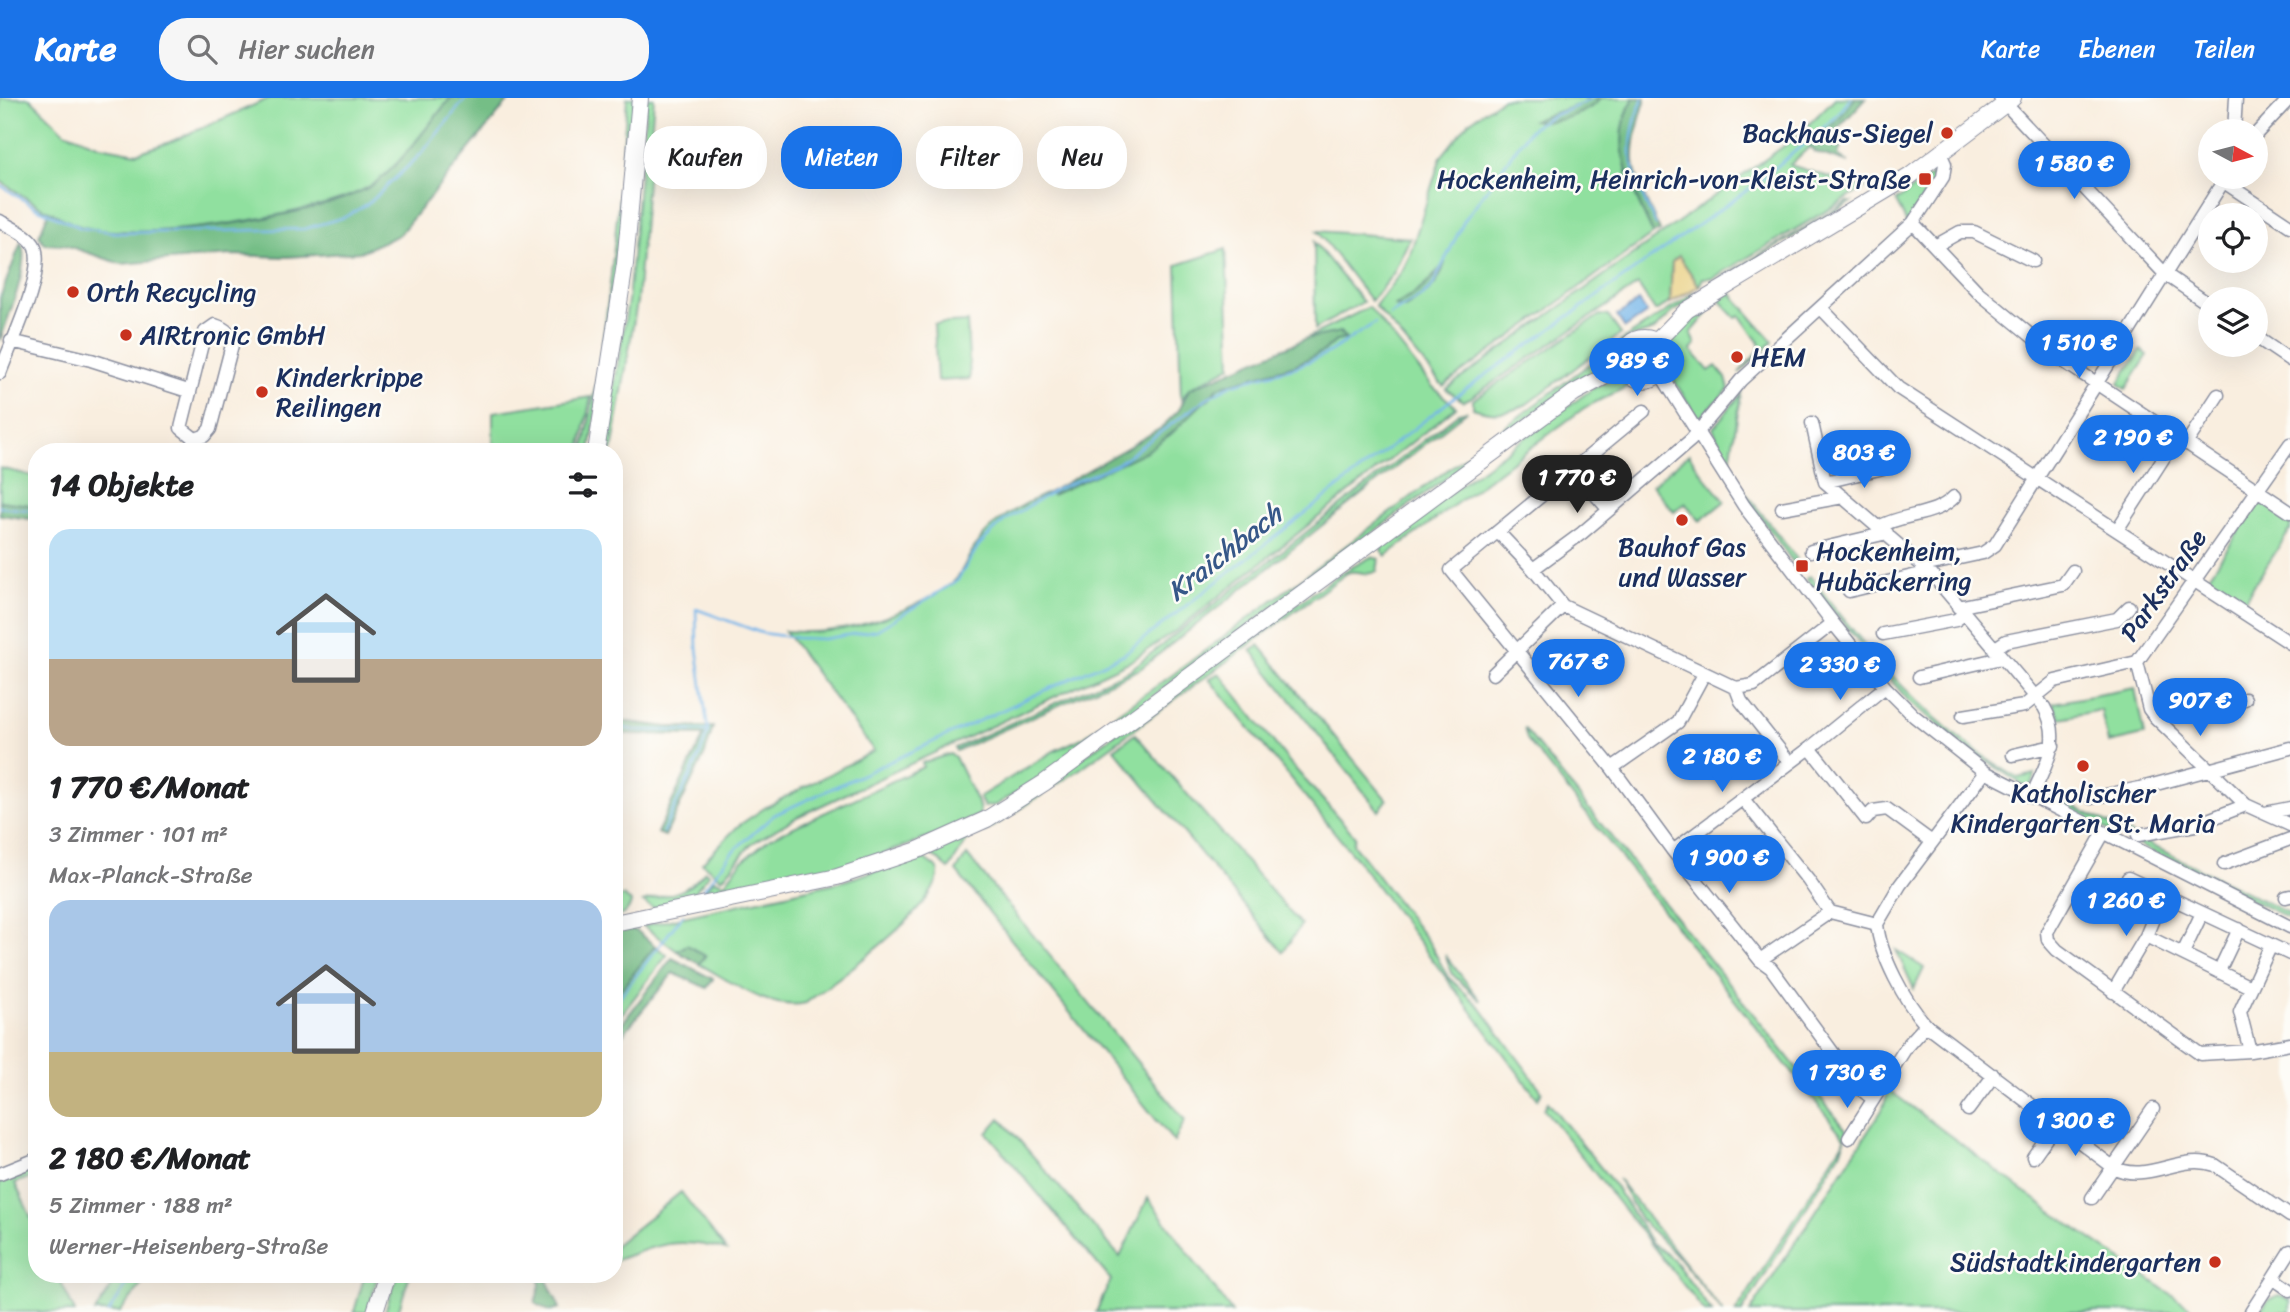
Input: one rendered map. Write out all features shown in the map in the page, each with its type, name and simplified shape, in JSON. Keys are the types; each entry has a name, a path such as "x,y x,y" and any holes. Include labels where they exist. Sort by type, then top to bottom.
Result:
{"main road":[{"path":"597,443 625,264 640,98"},
{"path":"1656,342 1687,310 1941,155 2006,100"},
{"path":"1641,339 1656,342 1665,356 1660,373 1651,379 1640,380 1630,375 1624,366 1624,356 1632,343 1641,339"},
{"path":"623,921 857,871 918,850 987,819 1115,732 1574,393 1624,366"},
{"path":"375,1312 384,1283"}],"street":[{"path":"2235,119 2236,98"},
{"path":"2268,121 2290,98"},
{"path":"2006,100 2165,274 2198,297"},
{"path":"1533,569 1609,510 1697,431 1739,382 1913,223 1943,177 1945,164 1941,155"},
{"path":"1849,591 1983,553 1991,548 2038,478 2219,189"},
{"path":"2239,189 2290,226"},
{"path":"0,221 30,240 35,248 37,264 0,373"},
{"path":"1913,223 1978,292 2014,322 2097,384 2290,512"},
{"path":"1935,247 1960,232 1974,232 2034,261"},
{"path":"1821,308 1898,387 2290,643"},
{"path":"215,325 225,328 232,345 219,397 210,429 204,436 195,439 181,428 188,391 205,332 215,325"},
{"path":"11,341 103,363 188,391"},
{"path":"2268,345 2290,360"},
{"path":"1660,373 1744,506 1833,623 1885,687 1951,748 1985,772 2031,797 2290,927"},
{"path":"2117,530 2218,395"},
{"path":"1644,411 1451,570 1612,768 1673,851 1760,960 1772,968 1811,1019 1825,1045 1858,1087 1873,1099"},
{"path":"1812,423 1825,482 1927,569 2051,719 2053,746 2031,797"},
{"name":"Parkstraße","path":"1963,716 2024,706 2055,681 2137,663 2290,444"},
{"path":"1825,482 1896,465"},
{"path":"1574,470 1609,510"},
{"path":"1811,551 1883,530 1890,521 1944,507 1954,496"},
{"path":"1782,508 1843,497"},
{"path":"1498,531 1563,606 1736,688 1754,685 1833,623"},
{"path":"1883,634 1956,620 1961,611 2063,585 2073,571"},
{"path":"1493,674 1563,606"},
{"path":"1919,677 1998,654 2006,641 2117,619 2129,607"},
{"path":"2137,663 2149,709 2155,718 2246,804 2290,825"},
{"path":"1612,768 1678,722 1704,674"},
{"path":"1673,851 1743,800 1885,687"},
{"path":"1736,688 1741,701 1790,763"},
{"path":"2155,718 2245,699"},
{"path":"2012,755 2053,746"},
{"path":"1810,748 1866,819 1873,811 1887,809 1932,842"},
{"path":"2091,798 2145,787 2207,768 2290,748"},
{"path":"1985,772 1894,894 1877,924 1880,941 1908,1002 1926,1025 2113,1167 2124,1173 2137,1174 2201,1160 2215,1165 2290,1216"},
{"path":"1743,800 1808,880 1830,912 1877,924"},
{"path":"2138,835 2195,825 2246,804"},
{"path":"2265,814 2290,808"},
{"path":"2104,834 2048,932 2049,940 2057,950 2200,1054 2250,1051 2290,1044"},
{"path":"2224,864 2290,839"},
{"path":"2128,878 2290,954"},
{"path":"2113,992 2146,936 2163,894"},
{"path":"1760,960 1830,912"},
{"path":"2183,953 2202,913"},
{"path":"2219,971 2239,929"},
{"path":"2146,936 2250,987"},
{"path":"2250,1051 2240,1012 2271,944"},
{"path":"1849,1138 1907,1046 1926,1025"},
{"path":"1968,1110 1994,1075"},
{"path":"2092,1198 2153,1109"},
{"path":"2033,1157 2057,1123"},
{"path":"0,1174 28,1163"},
{"path":"2251,1312 2290,1251"},
{"path":"2273,1278 2290,1290"}],"green space":[{"path":"0,98 30,98 65,132 100,146 137,153 170,142 270,98 451,98 390,171 367,188 309,208 268,217 139,232 104,231 79,226 48,211 0,181"},
{"path":"451,98 511,98 399,235 360,252 287,257 231,255 121,264 65,245 45,244 39,236 49,211 83,227 110,231 145,231 227,224 308,209 341,199 367,188 389,171"},
{"path":"627,98 635,98 624,229 591,443 585,443 606,320"},
{"path":"647,98 654,98 652,126 644,126"},
{"path":"1503,98 1588,98 1584,103 1601,98 1634,98 1622,133 1623,150 1631,184 1653,234 1443,386 1375,306 1402,271 1409,257 1441,157 1469,122","holes":["1444,264 1438,281 1427,293 1396,305 1422,289"]},
{"path":"1588,98 1601,98 1588,109 1570,117 1550,121 1533,120 1584,103"},
{"path":"1634,98 1646,98 1635,138 1634,153 1638,180 1660,231 1653,234 1631,184 1623,150 1622,133"},
{"path":"1835,98 1855,98 1839,119 1790,165 1865,188 1713,278 1703,278 1699,286 1679,256 1672,262 1670,303 1655,311 1638,285 1470,398 1463,401 1446,389 1795,138"},
{"path":"1855,98 1866,98 1830,137 1841,146 1838,155 1849,163 1815,152 1809,146 1839,119"},
{"path":"644,130 644,189 646,189 637,302 613,443 605,443 628,301"},
{"path":"1938,171 1939,174 1907,224 1896,201"},
{"path":"1851,202 1711,286 1713,283"},
{"path":"1317,231 1410,238 1393,274 1371,301"},
{"path":"21,242 21,276 0,341 0,298"},
{"path":"1314,242 1363,302 1315,329"},
{"path":"1226,249 1231,366 1189,389 1181,400 1177,265"},
{"path":"1445,262 1435,283 1425,294 1405,308 1395,306 1429,282"},
{"path":"1695,293 1700,295 1673,312 1654,330 1629,338 1610,361 1621,341"},
{"path":"1731,293 1773,342 1739,373 1759,351 1760,344 1740,316 1736,318 1719,300"},
{"path":"1369,307 1433,387 1456,407 1177,630 1131,661 799,816 751,844 722,879 702,863 738,826 766,807 874,751 785,631 838,630 872,622 921,602 957,578 983,536 1009,514 1050,492 1052,495 1208,400 1219,387 1324,351 1336,341 1345,339 1340,332 1305,339"},
{"path":"1705,310 1707,314 1691,333 1696,344 1691,350 1709,371 1716,366 1726,378 1729,389 1699,419 1669,373 1673,355 1667,342 1675,330"},
{"path":"1600,315 1608,316 1621,334 1527,404 1500,412 1473,408 1473,400"},
{"path":"967,322 970,379 937,381 934,324"},
{"path":"1340,332 1346,339 1336,341 1324,351 1295,365 1219,387 1171,434 1147,451 1052,495 1050,492 1161,428 1179,410 1189,389 1305,339"},
{"path":"1643,345 1651,347 1639,360 1630,362 1632,351"},
{"path":"2141,350 2148,355 2126,389 2118,384"},
{"path":"1591,363 1606,365 1579,379 1063,763 996,805 984,807 979,797 1054,751 1082,738 1171,676"},
{"path":"1611,380 1630,385 1584,408 1386,556 1381,550 1385,540 1592,389"},
{"path":"1741,394 1729,466 1713,428"},
{"path":"591,397 582,443 493,443 493,412"},
{"path":"1467,411 1140,669 956,751 955,748 1130,670 1459,413"},
{"path":"1689,454 1725,501 1700,521 1685,503 1674,512 1652,485"},
{"path":"0,468 28,475 28,505 0,501"},
{"path":"1738,483 1797,559 1793,562 1736,484"},
{"path":"2260,500 2290,520 2290,530 2241,605 2205,582"},
{"path":"0,501 28,505 28,519 0,515"},
{"path":"1371,557 1379,559 1377,571 1369,574 1347,573 1076,772 984,833 991,823 1339,574"},
{"path":"1810,576 1879,661 1930,713 1987,759 2018,778 2035,774 2029,789 1962,745 1907,699 1806,579"},
{"path":"1259,645 1387,800 1379,811 1251,650"},
{"path":"1219,673 1291,764 1355,836 1353,844 1430,944 1448,977 1479,1006 1542,1091 1538,1099 1354,856 1209,679"},
{"path":"2135,688 2144,735 2108,743 2101,710 2060,718 2053,703"},
{"path":"623,721 667,727 713,727 705,754 665,836 657,833 704,735 625,734"},
{"path":"1524,728 1848,1132 1840,1153 1742,1312 1736,1312 1845,1139 1527,739"},
{"path":"1135,734 1301,925 1283,952 1114,749"},
{"path":"950,754 955,757 979,806 980,815 928,838 834,871 701,897 714,879 724,884 741,862 770,838 923,767 922,763"},
{"path":"2055,797 2290,914 2290,919 2071,812"},
{"path":"963,838 968,839 949,869 929,852"},
{"path":"967,855 1185,1120 1174,1142 956,871"},
{"path":"921,856 938,869 935,884 924,902 885,941 806,1003 778,1003 751,993 699,964 705,956 687,945 677,951 643,926 844,881"},
{"path":"705,871 709,874 688,900 653,908 643,902 683,890"},
{"path":"623,896 631,902 623,914"},
{"path":"623,928 637,931 655,946 623,987"},
{"path":"687,945 705,956 699,964 677,951"},
{"path":"655,946 667,955 623,1012 623,987"},
{"path":"1896,950 1924,968 1914,989"},
{"path":"1445,955 1481,1001 1453,975"},
{"path":"672,958 713,979 707,988 673,973 623,1034 623,1022"},
{"path":"1889,1090 2052,1212 2197,1312 1750,1312 1882,1110"},
{"path":"1548,1102 1610,1179 1652,1243 1673,1259 1712,1312 1705,1312 1544,1109"},
{"path":"1000,1118 1120,1257 1148,1198 1232,1312 1096,1312 1111,1280 987,1133"},
{"path":"28,1169 28,1178 15,1183 28,1211 28,1283 61,1283 75,1312 0,1312 0,1180"},
{"path":"1618,1179 1723,1312 1680,1259 1640,1219"},
{"path":"681,1192 726,1250 695,1243 681,1243 657,1246 623,1258 623,1239"},
{"path":"114,1283 143,1283 120,1312 95,1312"},
{"path":"362,1283 376,1283 368,1312 354,1312"},
{"path":"394,1283 407,1283 398,1312 385,1312"},
{"path":"548,1283 560,1308 549,1311 535,1303 540,1285"},
{"path":"2279,1295 2290,1300 2290,1312 2260,1312 2268,1300"}],"sand":[{"path":"1679,256 1699,286 1670,303 1672,262"}],"water":[{"path":"1639,301 1647,313 1625,328 1617,316"}],"waterway":[{"path":"0,185 35,207 81,228 120,233 304,229 345,217 369,203 421,154 466,98"},
{"path":"1390,315 1432,287 1464,221 1528,132 1542,121 1592,98"},
{"path":"1643,98 1632,134 1632,163 1635,177 1656,225"},
{"name":"Kraichbach","path":"696,899 732,852 774,815 1124,654 1456,396 1756,184 1836,117 1851,98"},
{"path":"708,731 697,648 696,609 762,633 797,638 824,639 877,630 957,581 979,545 1004,521 1057,489 1117,464 1207,398 1233,384 1296,367 1326,354 1375,323"},
{"path":"0,507 28,510"},
{"path":"623,728 708,731 693,770 663,832"},
{"name":"Kraichbach","path":"623,992 683,915"},
{"name":"Kraichbach","path":"109,1312 128,1283"}],"place":[{"name":"Backhaus-Siegel","path":"1947,133"},
{"name":"Hockenheim, Heinrich-von-Kleist-Straße","path":"1925,179"},
{"name":"Orth Recycling","path":"73,292"},
{"name":"AIRtronic GmbH","path":"126,335"},
{"name":"HEM","path":"1737,357"},
{"name":"Kinderkrippe Reilingen","path":"262,392"},
{"name":"Bauhof Gas und Wasser","path":"1682,520"},
{"name":"Hockenheim, Hubäckerring","path":"1802,566"},
{"name":"Katholischer Kindergarten St. Maria","path":"2083,766"},
{"name":"Südstadtkindergarten","path":"2215,1262"}]}
